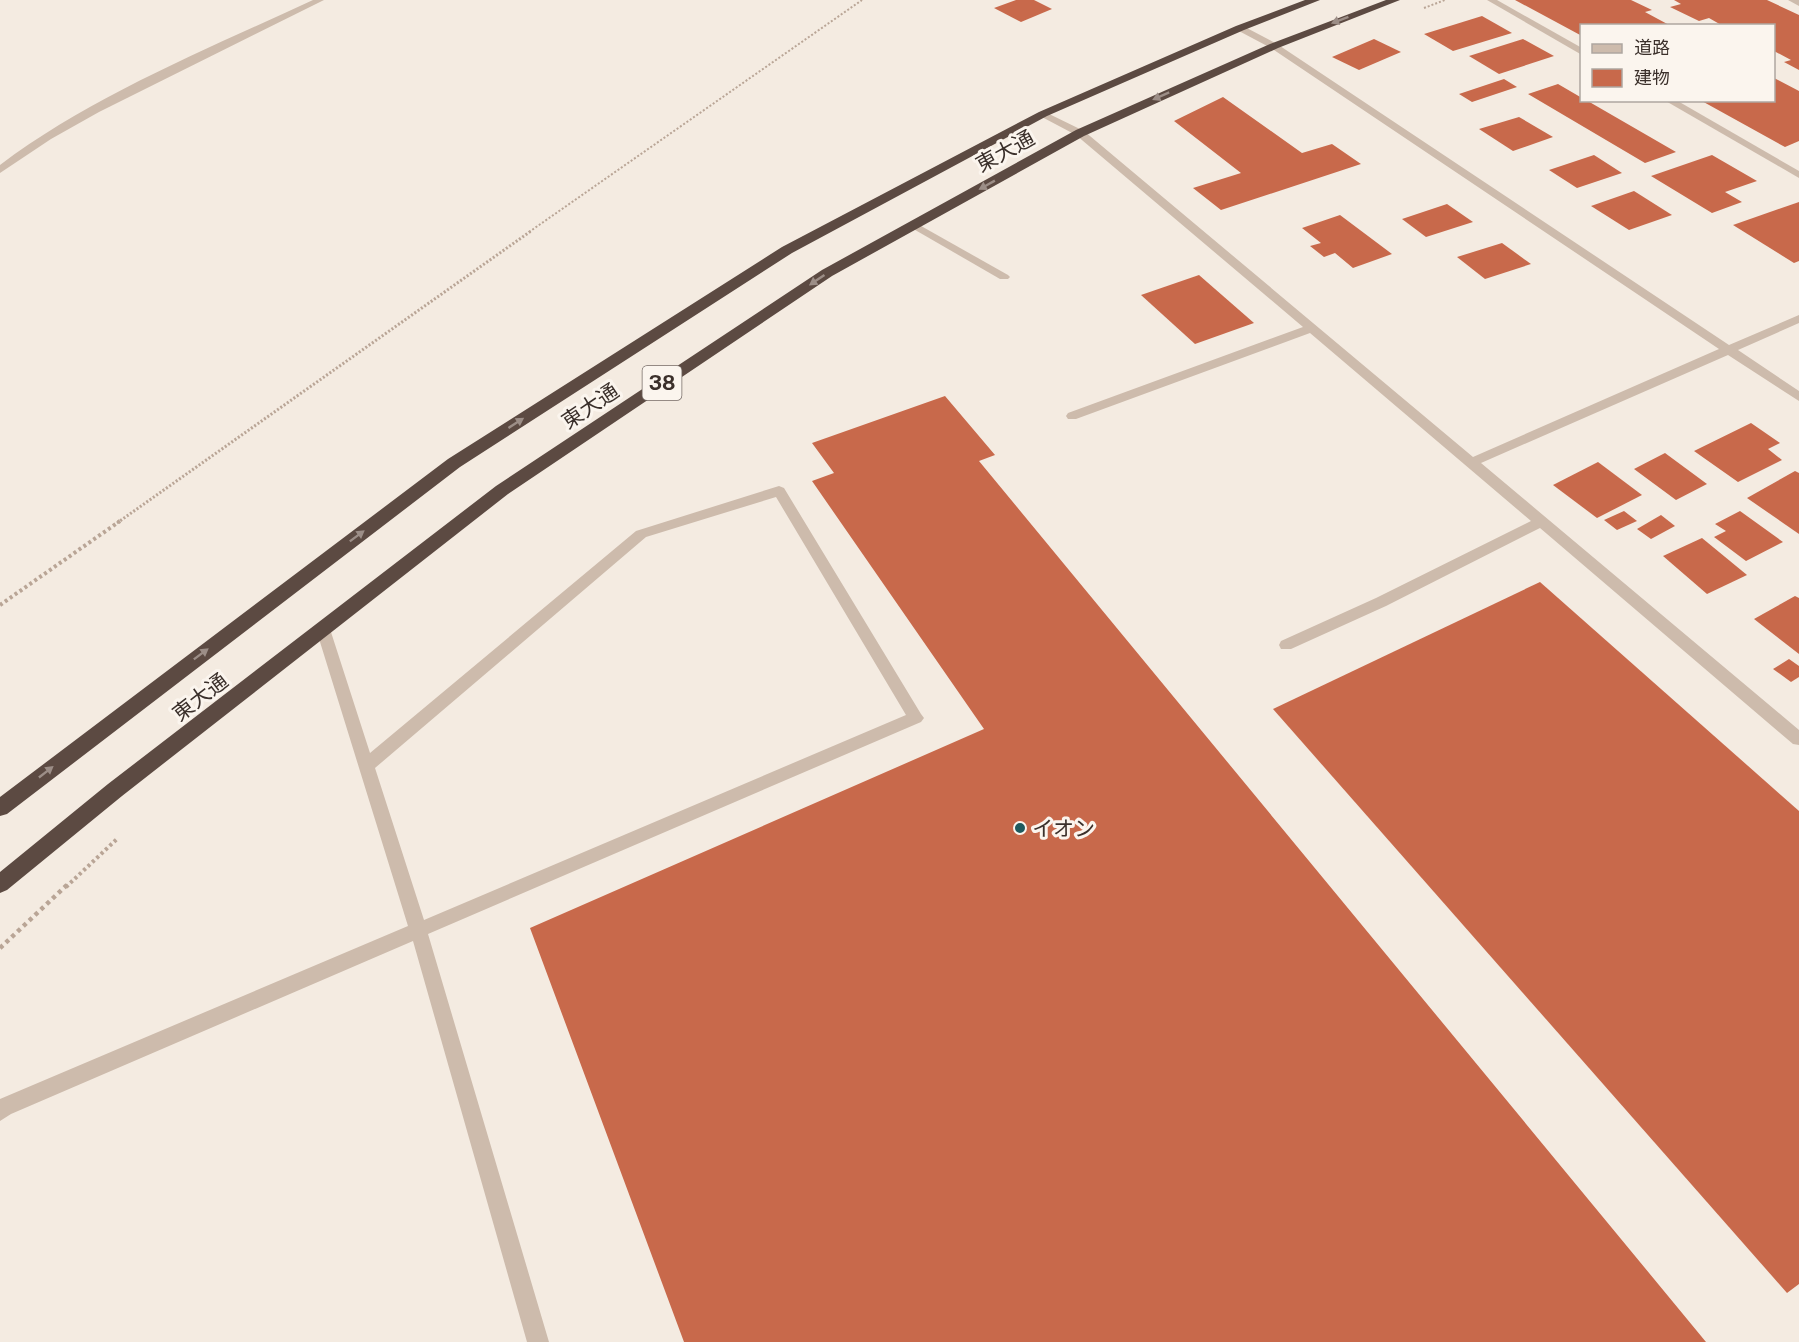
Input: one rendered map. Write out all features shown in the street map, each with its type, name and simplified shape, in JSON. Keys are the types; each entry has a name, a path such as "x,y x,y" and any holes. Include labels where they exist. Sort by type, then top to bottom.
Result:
{"highway":[{"name":"東大通","path":"0,808 454,463 787,250 1043,114 1240,28 1315,0"},
{"name":"東大通","path":"0,884 115,790 502,490 827,273 1080,133 1274,46 1395,0"}],"street":[{"path":"0,170 35,143 64,126 187,62 320,0"},
{"path":"1491,0 1580,50"},
{"path":"1792,0 1799,3"},
{"path":"1240,28 1274,46 1799,397"},
{"path":"1671,102 1799,175"},
{"path":"1043,114 1080,133 1799,740"},
{"path":"914,225 1004,276"},
{"path":"1472,462 1799,319"},
{"path":"1072,416 1310,329"},
{"path":"0,1111 4,1107 419,932 916,718 779,491 641,534 366,766"},
{"path":"1286,645 1381,602 1542,521"},
{"path":"323,629 419,932 538,1342"}],"path":[{"path":"0,606 324,379 631,158 862,0"},
{"path":"1413,11 1444,0"},
{"path":"0,948 122,835"}],"building":[{"path":"1016,0 1034,0 1052,9 1021,22 994,8"},
{"path":"1515,0 1631,0 1652,10 1645,12 1667,24 1580,24 1580,35"},
{"path":"1674,0 1767,0 1799,15 1799,70 1784,62 1791,60 1775,52 1775,24 1720,24 1709,18 1699,21 1670,7 1681,4"},
{"path":"1482,16 1512,33 1453,51 1424,34"},
{"path":"1374,39 1401,52 1359,70 1332,57"},
{"path":"1523,39 1554,56 1499,74 1469,56"},
{"path":"1504,79 1517,87 1472,102 1459,94"},
{"path":"1775,79 1799,91 1799,141 1785,147 1704,102 1775,102"},
{"path":"1558,84 1580,97 1580,102 1589,102 1676,152 1645,163 1528,94"},
{"path":"1223,97 1302,153 1332,144 1361,164 1221,210 1193,188 1241,173 1174,121"},
{"path":"1519,117 1553,137 1513,151 1479,129"},
{"path":"1594,155 1622,173 1577,188 1549,170"},
{"path":"1712,155 1757,181 1725,192 1742,202 1712,213 1651,176"},
{"path":"1634,191 1672,215 1629,230 1591,206"},
{"path":"1799,202 1799,261 1794,263 1733,225"},
{"path":"1447,204 1473,222 1426,237 1402,219"},
{"path":"1340,215 1392,254 1353,268 1335,253 1324,257 1310,246 1321,243 1302,228"},
{"path":"1502,243 1531,264 1485,279 1457,257"},
{"path":"1199,275 1254,323 1195,344 1141,295"},
{"name":"イオン","path":"945,396 995,455 979,461 1706,1342 684,1342 530,928 984,729 812,481 834,473 812,443"},
{"path":"1751,423 1780,443 1768,449 1782,460 1738,482 1694,451"},
{"path":"1665,453 1707,484 1676,500 1634,469"},
{"path":"1598,462 1642,495 1597,518 1553,485"},
{"path":"1795,471 1799,473 1799,534 1747,498"},
{"path":"1624,511 1637,521 1617,530 1604,520"},
{"path":"1740,511 1783,542 1746,561 1714,537 1726,531 1715,524"},
{"path":"1661,515 1675,526 1651,539 1637,529"},
{"path":"1702,538 1747,575 1707,594 1663,556"},
{"path":"1540,582 1799,811 1799,1284 1787,1293 1273,709"},
{"path":"1795,596 1799,598 1799,654 1754,619"},
{"path":"1789,659 1799,666 1799,677 1791,682 1773,669"}],"place":[{"name":"イオン","path":"1020,828"}]}
